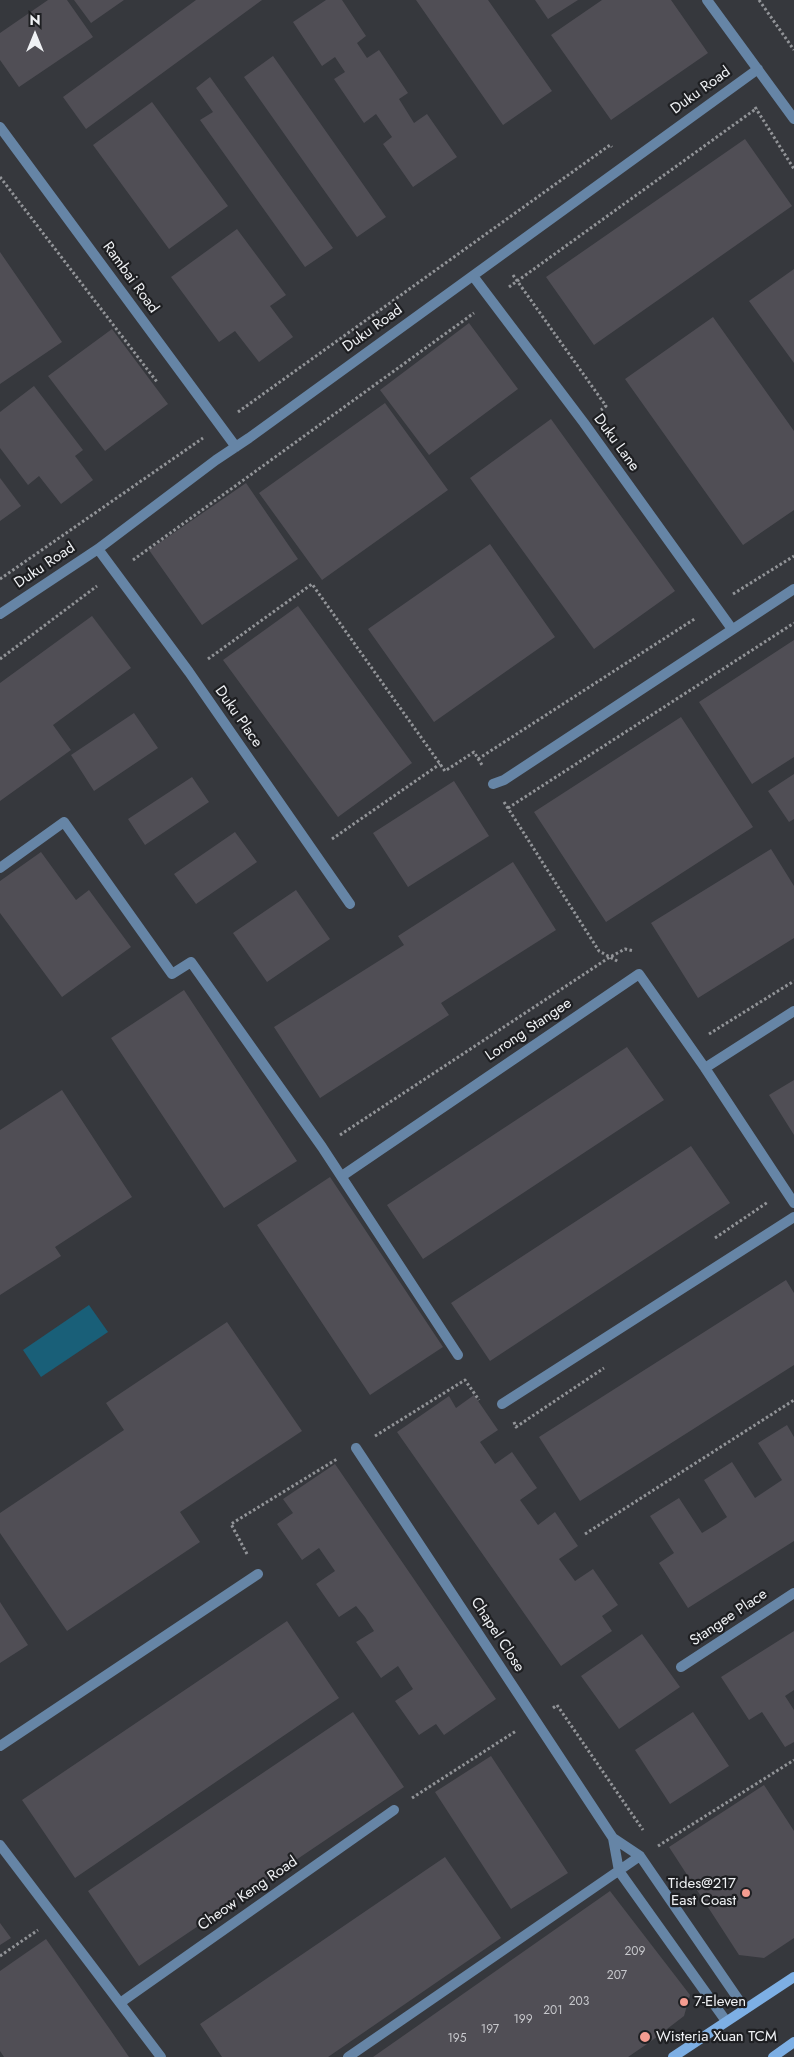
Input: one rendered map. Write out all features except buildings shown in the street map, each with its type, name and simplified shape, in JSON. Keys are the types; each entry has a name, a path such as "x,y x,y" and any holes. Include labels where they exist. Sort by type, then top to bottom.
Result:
{"main road":[{"path":"673,2057 794,1977"},
{"path":"773,2057 794,2042"}],"street":[{"path":"708,0 794,119"},
{"name":"Duku Road","path":"1,610 98,548 216,460 758,69"},
{"name":"Rambai Road","path":"0,127 236,447"},
{"name":"Duku Lane","path":"473,276 584,423 732,628"},
{"name":"Duku Place","path":"98,548 189,672 350,904"},
{"path":"492,784 504,780 732,628 794,589"},
{"path":"0,868 64,822 172,974 191,962 342,1176 458,1355"},
{"path":"639,974 705,1068 794,1203"},
{"name":"Lorong Stangee","path":"342,1176 639,974"},
{"path":"705,1068 794,1011"},
{"path":"502,1404 794,1217"},
{"name":"Chapel Close","path":"356,1448 613,1838 640,1856 745,2009"},
{"path":"0,1746 258,1574"},
{"name":"Stangee Place","path":"681,1668 794,1593"},
{"name":"Cheow Keng Road","path":"120,2003 394,1810"},
{"name":"Chapel Close","path":"613,1838 619,1870 726,2021"},
{"path":"0,1845 160,2057"},
{"path":"348,2057 640,1856"}],"path":[{"path":"759,0 794,50"},
{"path":"0,659 116,572 756,109 775,92"},
{"path":"0,579 220,426 610,145 624,166"},
{"path":"0,177 160,385"},
{"path":"500,256 606,406 584,423"},
{"path":"195,432 216,460"},
{"path":"478,759 794,556"},
{"path":"189,672 312,584 445,772 474,752 492,784 599,951 639,974"},
{"path":"508,808 794,623"},
{"path":"313,852 440,764"},
{"path":"689,1046 794,981"},
{"path":"258,1574 231,1524 465,1380 488,1412 502,1404"},
{"path":"585,1534 794,1400"},
{"path":"394,1810 535,1720"},
{"path":"640,1856 794,1760"},
{"path":"0,1956 54,1918"}],"water":[{"path":"89,1305 108,1332 41,1377 23,1350"}],"place":[{"name":"Tides@217 East Coast","path":"746,1893"},
{"name":"7-Eleven","path":"684,2002"},
{"name":"Wisteria Xuan TCM","path":"645,2037"}]}
